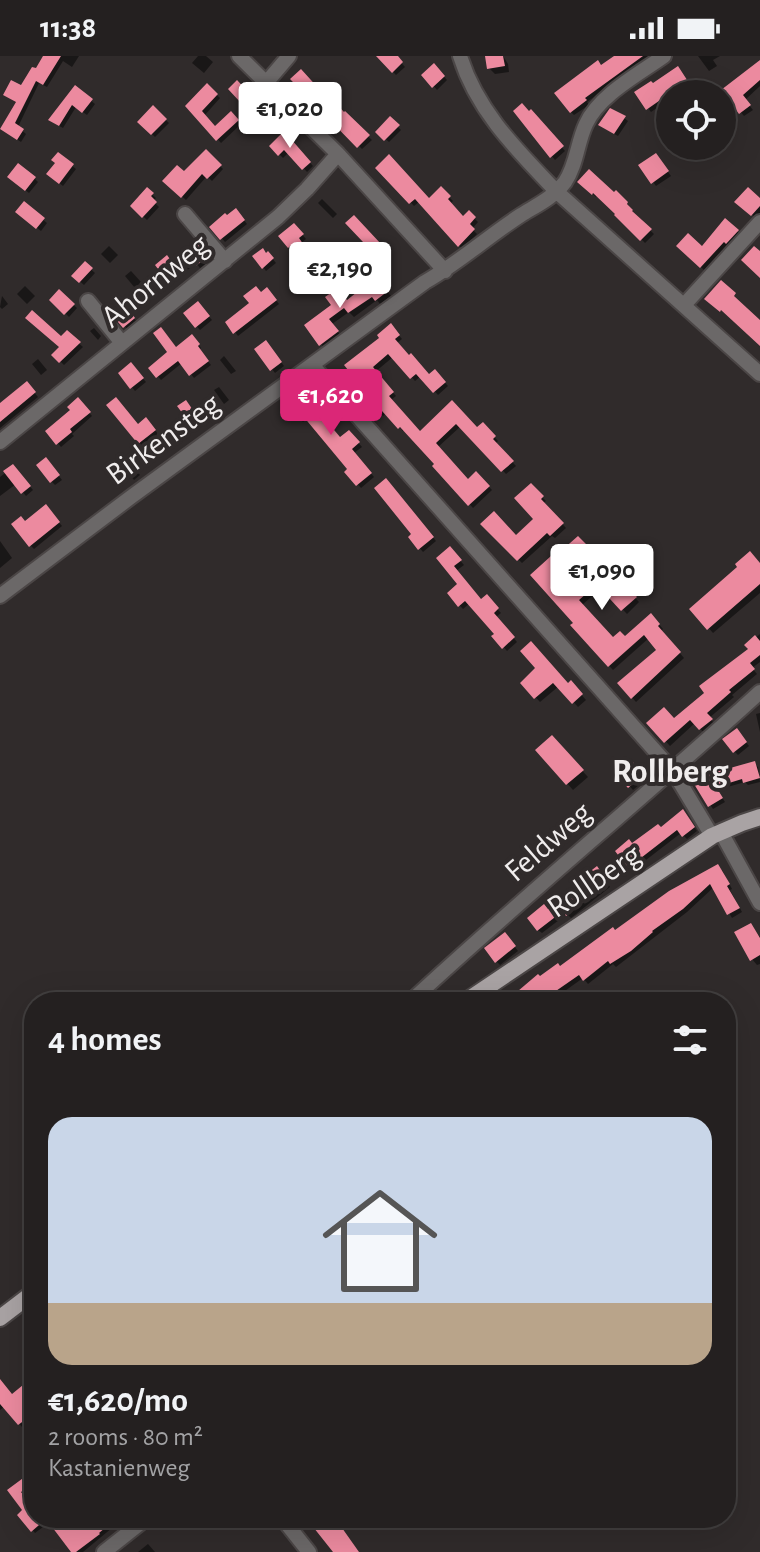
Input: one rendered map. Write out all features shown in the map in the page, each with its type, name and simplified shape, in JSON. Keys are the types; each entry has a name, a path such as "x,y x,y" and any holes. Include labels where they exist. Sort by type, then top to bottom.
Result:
{"main road":[{"name":"Rollberg","path":"480,992 717,834 760,817"},
{"path":"0,1318 24,1300"}],"street":[{"path":"239,56 338,154 445,271"},
{"path":"266,83 289,56"},
{"path":"460,56 469,82 488,114 556,191 760,374"},
{"path":"556,191 572,168 584,126 593,111 607,96 664,56"},
{"name":"Ahornweg","path":"0,442 278,217 338,154"},
{"name":"Birkensteg","path":"0,596 425,282 546,201 556,191"},
{"path":"185,214 225,261"},
{"path":"684,305 760,222"},
{"path":"88,301 122,343"},
{"path":"312,365 673,771 760,903"},
{"name":"Feldweg","path":"421,992 760,692"},
{"path":"104,1552 134,1528"},
{"path":"290,1528 309,1552"}],"building":[{"path":"43,56 61,56 43,85 36,81 15,123 24,129 17,140 0,129 16,102 3,95 11,80 21,85"},
{"path":"376,56 398,56 403,62 392,73"},
{"path":"485,56 503,56 505,66 487,69"},
{"path":"614,56 643,56 585,98 587,100 570,113 554,93 598,60 601,65"},
{"path":"760,60 760,80 743,95 751,105 739,114 736,110 734,80"},
{"path":"434,63 445,76 432,88 421,75"},
{"path":"678,66 687,80 657,80"},
{"path":"301,69 370,135 357,148 290,79"},
{"path":"237,80 250,94 241,103 228,89"},
{"path":"651,81 656,81 656,103 646,110 634,92"},
{"path":"207,83 218,94 202,111 215,126 231,111 239,120 216,141 185,106"},
{"path":"75,85 93,99 82,113 72,105 59,126 48,120"},
{"path":"522,103 564,146 550,158 513,111"},
{"path":"153,105 167,119 151,135 137,122"},
{"path":"610,108 626,116 614,134 598,125"},
{"path":"390,116 400,125 384,141 375,132"},
{"path":"284,131 311,162 302,170 284,150 278,156 269,146"},
{"path":"206,149 222,165 207,179 202,174 181,198 162,181 177,165 184,171"},
{"path":"58,152 74,164 59,184 46,174 55,163 51,160"},
{"path":"656,153 656,160 661,160 669,171 651,184 638,165"},
{"path":"389,154 429,198 441,186 463,216 469,210 476,217 470,224 475,229 458,247 415,199 409,204 375,168"},
{"path":"18,163 36,177 25,191 7,177"},
{"path":"589,169 614,192 616,190 632,211 652,229 640,241 593,193 577,182"},
{"path":"147,187 154,193 151,196 157,202 142,218 130,206"},
{"path":"748,187 760,198 760,206 751,216 734,202"},
{"path":"24,201 45,218 36,229 15,212"},
{"path":"236,208 245,220 220,240 209,227"},
{"path":"354,215 381,244 363,261 354,250 363,242 345,223"},
{"path":"725,218 739,230 700,268 676,246 688,233 702,246"},
{"path":"294,223 304,234 299,238 310,254 306,258 293,244 288,248 278,236"},
{"path":"196,242 208,256 196,266 191,261 167,281 155,265 167,255 172,262"},
{"path":"754,246 760,251 760,278 741,260"},
{"path":"263,248 274,258 262,269 252,256"},
{"path":"85,261 93,268 79,283 71,276"},
{"path":"721,280 760,320 760,346 721,310 704,299"},
{"path":"371,281 376,287 382,283 388,291 375,301 372,297 348,313 344,308 329,319 339,331 319,346 304,325 331,305 325,297 338,288 347,300"},
{"path":"256,286 261,292 267,287 277,300 233,334 225,322 249,303 243,296"},
{"path":"59,289 75,304 64,315 49,300"},
{"path":"198,301 210,316 195,328 183,313"},
{"path":"126,305 135,318 123,328 113,316"},
{"path":"32,310 61,336 67,330 81,342 59,363 51,355 59,347 25,318"},
{"path":"391,323 400,335 395,339 409,355 411,353 429,374 435,369 446,382 433,393 416,374 410,379 388,354 373,367 394,392 389,396 420,431 452,400 477,427 483,422 496,436 493,439 514,461 501,472 456,424 436,443 468,479 476,471 490,486 468,506 400,427 398,429 382,411 378,414 366,401 375,394 360,377 356,380 344,365 379,338 377,335"},
{"path":"161,327 176,347 192,334 209,361 189,376 178,361 156,378 148,368 167,352 153,333"},
{"path":"266,340 282,362 270,371 254,349"},
{"path":"131,362 144,378 130,389 118,373"},
{"path":"27,381 36,392 0,422 0,403"},
{"path":"306,390 318,404 314,406 340,437 349,430 360,442 352,449 372,473 356,486 344,472 347,469 303,416 298,420 286,405"},
{"path":"78,397 91,412 56,445 45,431 70,410 67,407"},
{"path":"116,397 138,424 146,417 156,430 138,444 106,405"},
{"path":"186,400 197,416 189,422 177,406"},
{"path":"46,457 60,475 50,483 36,465"},
{"path":"13,464 31,486 21,494 3,471"},
{"path":"386,478 434,537 418,550 408,537 411,534 374,488"},
{"path":"531,483 544,496 541,499 564,523 550,536 547,533 517,561 480,524 494,511 516,535 533,519 514,498"},
{"path":"46,504 60,522 29,547 11,524 21,516 25,521"},
{"path":"578,536 619,584 622,581 637,597 621,611 599,587 596,590 594,587 579,600 613,637 620,631 625,636 651,613 681,652 631,699 617,683 656,650 644,635 608,667 530,575"},
{"path":"450,546 462,560 454,566 481,599 487,594 499,608 494,613 515,637 502,649 491,636 494,634 465,601 458,607 447,593 457,584 436,558"},
{"path":"750,551 760,563 760,584 707,630 689,609 737,567 735,564"},
{"path":"755,635 760,641 760,655 750,663 755,669 707,713 713,719 699,730 690,720 664,743 646,723 664,707 674,718 704,693 699,686 748,649 744,645"},
{"path":"531,641 568,683 571,680 583,694 572,704 553,683 534,699 520,683 535,668 520,651"},
{"path":"737,728 747,742 733,753 722,739"},
{"path":"552,735 584,770 566,785 535,750"},
{"path":"630,759 644,774 628,788 615,773"},
{"path":"755,761 760,778 743,783 742,779 716,787 723,798 708,807 691,779"},
{"path":"683,809 695,827 682,837 677,830 628,868 615,851 629,839 632,843 658,824 661,827"},
{"path":"718,864 740,908 727,915 710,884 631,951 610,964 608,961 583,981 579,975 554,992 514,992 538,974 540,976 558,963 560,966 669,891"},
{"path":"597,866 608,882 566,916 563,911 537,931 527,918 544,904 548,909 585,880 583,877"},
{"path":"751,923 760,938 760,955 750,961 734,932"},
{"path":"505,932 516,946 495,963 484,948"},
{"path":"0,1379 12,1394 24,1384 24,1421 18,1425 0,1404"},
{"path":"24,1477 24,1490 21,1492 24,1496 24,1524 17,1515 22,1510 7,1490"},
{"path":"53,1528 105,1528 76,1552 71,1552"},
{"path":"314,1528 342,1528 359,1552 333,1552"}],"district":[{"name":"Rollberg","path":"670,772"}]}
